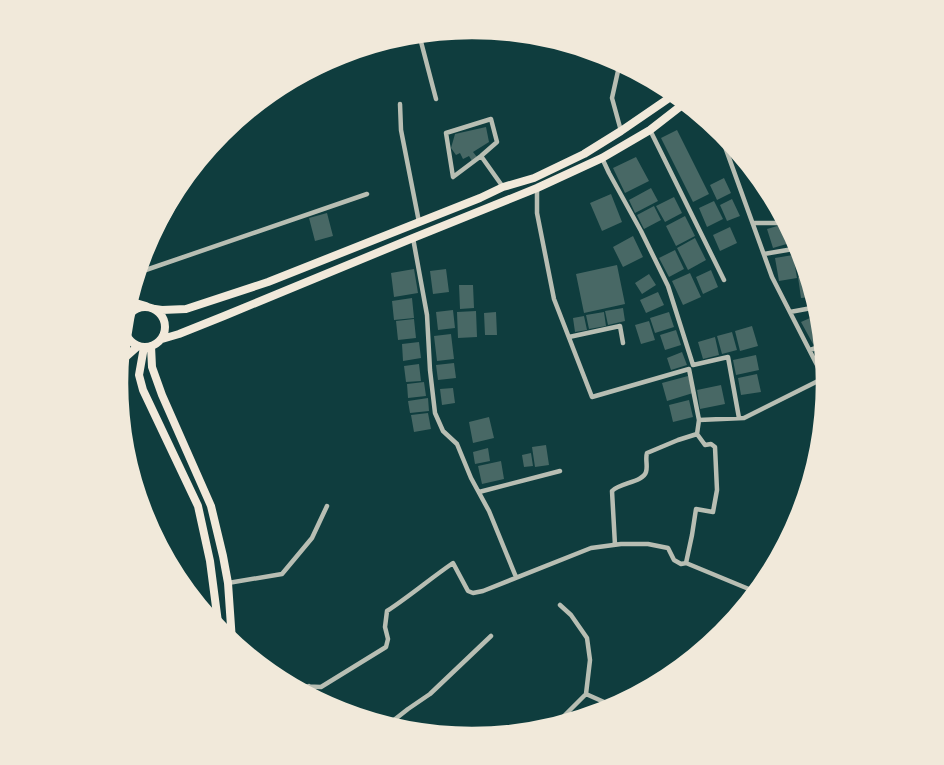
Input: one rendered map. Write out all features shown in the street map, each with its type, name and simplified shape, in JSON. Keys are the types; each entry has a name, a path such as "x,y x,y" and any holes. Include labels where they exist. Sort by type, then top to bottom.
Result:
{"main road":[{"path":"137,303 162,310 186,309 268,282 480,198 503,187 534,178 584,154 668,99"},
{"path":"162,338 179,334 537,188 602,158 650,130 679,107"},
{"path":"135,310 146,306"},
{"path":"128,357 144,347 157,343 162,338 165,332 164,319 155,309"},
{"path":"130,339 132,343 144,347 162,395 211,506 228,584 231,629"},
{"path":"144,347 139,375 144,390 198,506 210,561 217,614"}],"street":[{"path":"421,41 436,99"},
{"path":"618,70 612,98 621,131"},
{"path":"400,104 402,130 419,222"},
{"path":"492,119 496,142 481,156 453,177 446,132 492,119"},
{"path":"650,130 724,280"},
{"path":"726,150 772,277 816,363"},
{"path":"481,156 503,187"},
{"path":"602,158 608,173 668,286 694,365 728,357 739,418"},
{"path":"537,188 537,213 554,299 592,396 689,369 699,420 698,434 705,445 710,444 715,447 717,490 713,512 696,508 686,563"},
{"path":"146,270 366,194"},
{"path":"753,223 778,223"},
{"path":"414,238 427,315 435,413 443,431 457,444 471,478 489,511 516,578"},
{"path":"764,254 791,249"},
{"path":"790,312 809,309"},
{"path":"569,337 620,326 624,343"},
{"path":"810,350 815,348"},
{"path":"699,420 744,418 817,382"},
{"path":"615,545 612,491 617,487 642,478 645,474 647,453 698,434"},
{"path":"479,492 560,471"},
{"path":"228,584 282,574 312,538 326,506"},
{"path":"309,686 321,687 386,647 388,638 385,627 388,611 452,563 468,591 473,593 483,591 591,548 648,544 668,548 674,560 681,564 686,563 749,589"},
{"path":"560,605 571,614 587,638 590,660 586,694 565,715"},
{"path":"395,719 430,694 491,636"},
{"path":"586,694 603,701"}],"building":[{"path":"486,127 489,142 473,152 477,157 472,161 469,156 463,159 460,153 456,155 451,148 455,134"},
{"path":"677,130 709,194 693,202 661,138"},
{"path":"636,157 649,181 625,193 613,168"},
{"path":"724,178 731,193 717,200 710,185"},
{"path":"651,188 658,201 635,213 629,200"},
{"path":"611,194 622,222 602,231 590,203"},
{"path":"674,197 682,213 665,222 656,206"},
{"path":"732,199 740,216 727,221 720,205"},
{"path":"714,201 723,219 707,227 699,208"},
{"path":"654,206 661,220 644,229 637,215"},
{"path":"327,213 333,236 315,241 309,218"},
{"path":"685,216 695,236 676,246 666,226"},
{"path":"779,226 788,244 773,248 767,229"},
{"path":"730,227 737,243 720,251 713,235"},
{"path":"633,236 643,257 623,267 613,247"},
{"path":"695,238 706,260 688,270 677,248"},
{"path":"675,250 684,269 669,277 659,258"},
{"path":"793,255 797,278 779,281 775,258"},
{"path":"617,265 625,304 584,313 576,274"},
{"path":"414,269 418,293 394,297 391,273"},
{"path":"446,269 449,292 433,294 430,271"},
{"path":"711,270 718,287 703,294 696,277"},
{"path":"690,273 701,297 683,305 672,281"},
{"path":"649,274 656,285 642,294 635,283"},
{"path":"798,277 800,277 806,298 801,298"},
{"path":"459,285 473,285 474,308 460,309"},
{"path":"658,292 664,305 646,313 640,300"},
{"path":"412,298 414,318 394,320 392,301"},
{"path":"623,308 625,321 608,325 605,311"},
{"path":"453,310 455,328 438,330 436,312"},
{"path":"476,311 477,337 458,338 457,312"},
{"path":"496,312 497,335 485,335 484,313"},
{"path":"604,312 606,326 589,329 586,315"},
{"path":"669,312 674,327 655,333 650,318"},
{"path":"584,316 587,330 575,332 573,318"},
{"path":"810,318 814,337 813,344 801,322"},
{"path":"414,319 416,338 398,340 396,321"},
{"path":"649,321 655,340 641,344 635,325"},
{"path":"752,326 758,346 740,351 735,331"},
{"path":"676,330 681,345 665,350 660,335"},
{"path":"732,332 737,350 722,354 717,336"},
{"path":"451,334 454,359 437,361 434,336"},
{"path":"715,337 719,355 703,359 698,342"},
{"path":"419,342 421,358 403,361 402,344"},
{"path":"682,352 687,365 671,370 667,358"},
{"path":"756,355 759,370 736,375 733,360"},
{"path":"454,363 456,378 438,380 436,365"},
{"path":"419,364 421,381 406,382 404,366"},
{"path":"757,374 761,392 741,395 738,378"},
{"path":"688,376 693,393 667,401 662,383"},
{"path":"424,382 426,396 408,398 407,384"},
{"path":"721,385 725,404 700,409 697,390"},
{"path":"453,388 455,403 442,405 440,389"},
{"path":"428,398 429,411 410,413 408,401"},
{"path":"689,400 693,417 673,422 669,405"},
{"path":"428,413 431,429 414,432 411,415"},
{"path":"489,417 494,438 473,443 469,422"},
{"path":"546,445 549,465 535,467 532,447"},
{"path":"488,448 490,461 475,464 473,452"},
{"path":"531,453 533,466 524,467 522,455"},
{"path":"501,461 504,479 482,484 478,466"}]}
